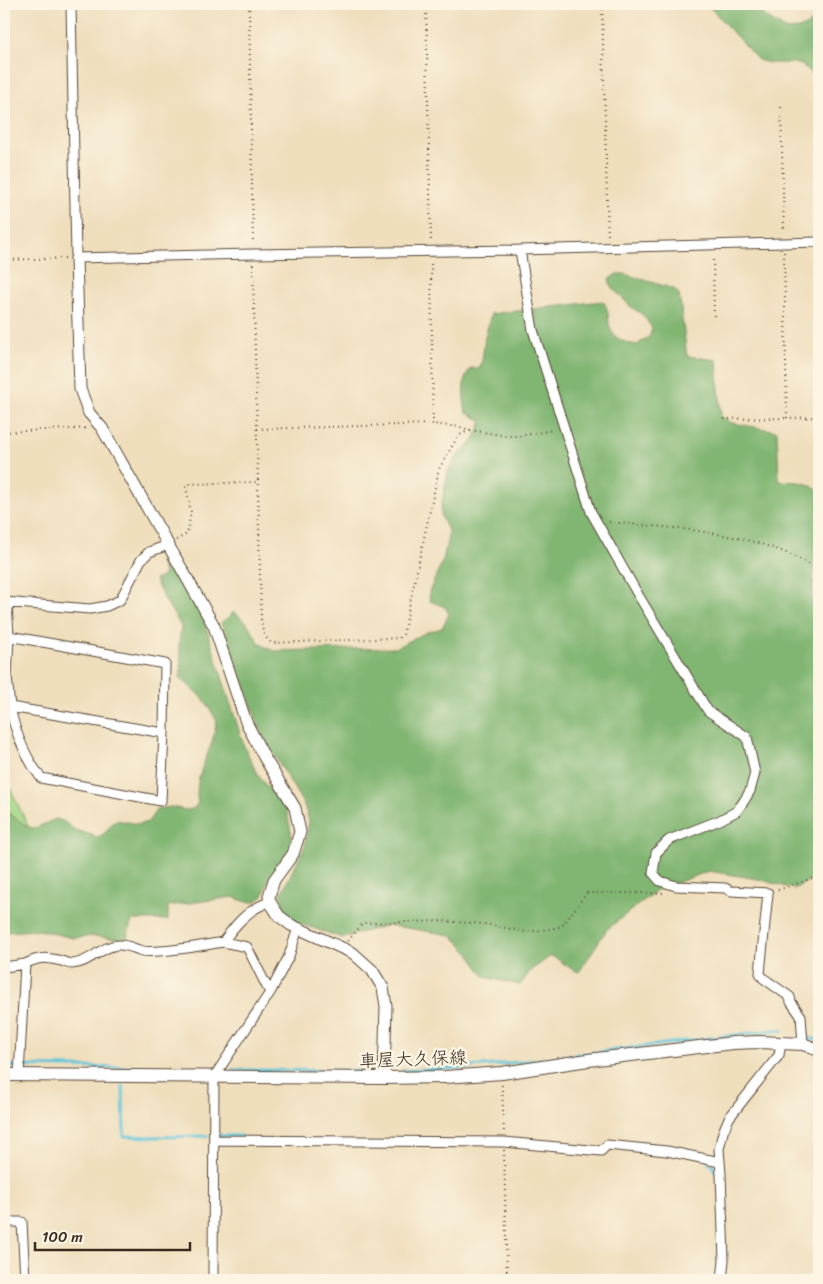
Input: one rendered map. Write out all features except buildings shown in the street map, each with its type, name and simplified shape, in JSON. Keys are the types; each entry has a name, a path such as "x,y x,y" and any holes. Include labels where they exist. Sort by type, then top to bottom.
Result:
{"main road":[{"name":"車屋大久保線","path":"4,1075 20,1069 214,1077 445,1077 502,1073 588,1060 733,1043 803,1044 818,1049"}],"street":[{"path":"71,4 80,389 89,412 102,428 214,626 246,722 264,757 296,808 300,832 292,854 274,880 270,902 279,916 298,928 353,953 372,970 383,988 386,1006 384,1078"},
{"path":"76,258 431,252 819,242"},
{"path":"520,250 533,330 591,512 637,593 708,710 747,737 755,773 750,791 737,811 720,820 670,840 656,853 653,873 660,881 676,886 725,888 731,891 768,893 760,973 763,978 790,997 791,1002 802,1016 803,1044"},
{"path":"9,636 165,664 161,801 41,778 31,765 13,721 10,707 8,677 9,636 5,603 25,603 90,610 107,606 120,600 141,560 150,552 168,546"},
{"path":"10,707 164,733"},
{"path":"223,942 245,916 260,905 270,902"},
{"path":"213,1280 214,1077 271,991 289,956 298,928"},
{"path":"4,966 25,964 35,959 43,958 68,963 80,962 107,947 117,945 129,946 144,951 178,950 223,942 248,947 268,989 271,991"},
{"path":"20,1069 25,964"},
{"path":"722,1280 724,1260 718,1148 729,1118 779,1055 781,1043"},
{"path":"214,1140 504,1142 600,1151 607,1145 667,1151 720,1162"},
{"path":"4,1222 22,1222 24,1280"}],"path":[{"path":"249,4 258,482 262,619 263,632 266,639 272,643 399,638 403,635 439,469 458,436 470,430"},
{"path":"426,4 433,424"},
{"path":"602,4 608,248"},
{"path":"782,107 787,418"},
{"path":"713,245 714,318"},
{"path":"4,260 76,258"},
{"path":"724,419 819,417"},
{"path":"257,429 433,424 507,436 564,429"},
{"path":"4,432 102,428"},
{"path":"168,546 187,534 191,512 186,487 190,484 258,482"},
{"path":"596,521 693,531 753,541 782,551 809,563 819,570"},
{"path":"768,893 819,876"},
{"path":"342,948 363,923 440,921 486,924 526,932 562,926 587,892 671,893"},
{"path":"502,1073 507,1280"}],"green space":[{"path":"707,4 757,4 764,16 787,30 799,29 811,23 819,41 819,80 802,65 770,63 758,60"},
{"path":"617,274 625,274 674,289 679,294 687,356 717,360 721,416 732,423 777,431 779,481 810,485 819,492 812,600 816,624 819,627 819,875 794,889 758,879 709,871 657,890 607,929 579,972 551,956 531,970 520,985 485,977 468,952 451,935 388,925 342,938 295,922 284,909 281,894 305,846 309,821 304,805 263,736 221,623 234,612 247,623 260,644 274,651 395,648 427,632 442,628 449,614 445,607 430,601 429,592 443,560 448,537 448,530 441,516 441,508 448,471 456,457 473,442 482,421 466,412 464,383 471,368 479,369 491,314 603,301 607,308 610,328 614,335 621,340 637,345 650,336 652,328 643,315 630,306 611,286 609,279"},
{"path":"166,559 204,621 244,746 257,774 287,812 292,837 290,850 268,881 263,896 255,902 233,897 168,906 168,920 132,920 126,940 94,936 73,938 39,930 4,932 4,810 28,827 35,828 56,819 63,821 75,830 98,837 105,833 115,820 139,824 148,822 157,809 171,807 186,810 193,809 198,803 197,788 217,721 204,699 180,678 181,657 179,646 181,626 155,580 165,575 160,562"},
{"path":"4,775 34,839 4,844"}],"waterway":[{"path":"402,1071 495,1065 776,1030 782,1031"},
{"path":"808,1038 819,1040"},
{"path":"4,1066 213,1069"},
{"path":"232,1070 367,1071"},
{"path":"123,1086 124,1136 208,1136"},
{"path":"219,1136 241,1136"},
{"path":"708,1162 713,1166 717,1175"},
{"path":"719,1231 719,1270"}]}
